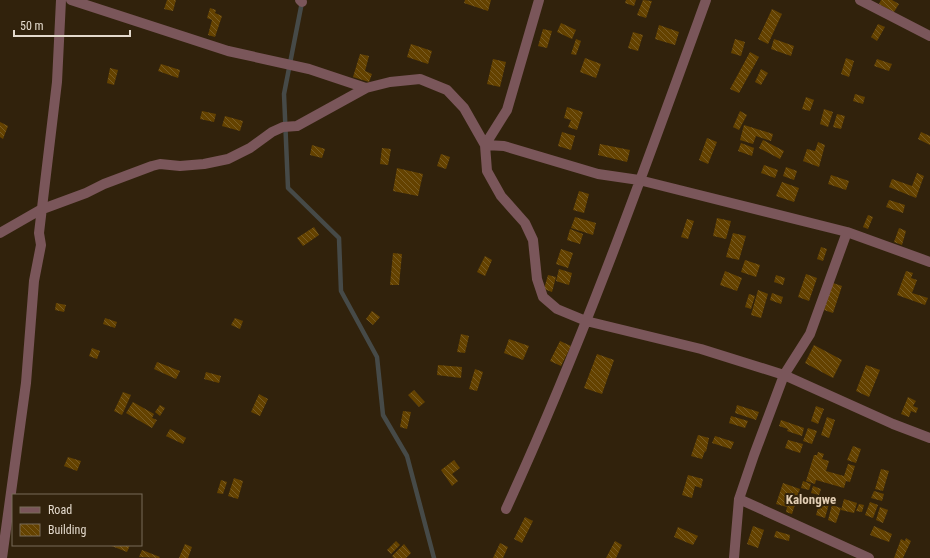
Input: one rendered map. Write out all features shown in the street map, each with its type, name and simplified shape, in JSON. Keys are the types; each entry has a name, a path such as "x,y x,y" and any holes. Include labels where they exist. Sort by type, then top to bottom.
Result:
{"street":[{"path":"2,558 26,383 34,281 41,245 38,232 57,82 61,0"},
{"path":"71,0 228,51 309,69 366,88"},
{"path":"485,145 507,110 539,0"},
{"path":"506,510 538,438 586,322 706,0"},
{"path":"860,0 930,36"},
{"path":"0,233 40,210 86,194 104,184 152,166 160,164 180,166 204,164 228,159 250,148 272,132 282,127 297,126 366,88 390,82 420,79 447,90 464,108 485,145 487,171 501,196 525,223 533,240 537,279 543,297 557,309 586,322 701,349 784,375 893,424 930,438"},
{"path":"485,145 504,146 598,174 639,180 848,232 930,262"},
{"path":"734,558 739,499 784,375 810,334 848,232"},
{"path":"739,499 869,558"}],"building":[{"path":"167,0 176,0 173,11 164,9"},
{"path":"465,0 491,0 488,11 464,3"},
{"path":"626,0 636,0 634,6 625,3"},
{"path":"643,0 652,1 646,18 637,15"},
{"path":"881,0 892,0 899,4 894,12 879,4"},
{"path":"210,8 216,10 215,13 222,16 215,37 208,35 212,20 207,18"},
{"path":"772,9 782,14 768,44 758,39"},
{"path":"561,23 576,30 572,39 557,32"},
{"path":"878,24 885,27 877,41 871,37"},
{"path":"659,25 679,32 675,45 655,39"},
{"path":"543,29 552,31 547,48 538,46"},
{"path":"633,32 643,35 638,51 628,48"},
{"path":"576,39 581,41 576,55 571,54"},
{"path":"735,39 745,42 741,56 731,53"},
{"path":"774,39 794,46 791,56 771,49"},
{"path":"411,44 432,51 428,64 407,57"},
{"path":"750,52 759,57 739,93 730,89"},
{"path":"360,54 369,56 365,71 372,74 369,82 353,77"},
{"path":"585,58 601,64 596,78 580,72"},
{"path":"846,58 854,61 849,77 841,74"},
{"path":"493,59 506,62 500,87 487,84"},
{"path":"877,59 892,64 889,71 874,66"},
{"path":"161,64 180,70 178,78 158,71"},
{"path":"110,68 118,70 114,85 107,83"},
{"path":"761,69 768,73 761,85 755,82"},
{"path":"855,94 865,97 863,104 853,101"},
{"path":"806,97 814,100 810,111 802,109"},
{"path":"567,107 583,112 577,130 568,127 571,120 564,118"},
{"path":"824,109 833,112 828,127 820,124"},
{"path":"202,111 216,114 214,122 200,119"},
{"path":"740,111 747,115 739,130 733,127"},
{"path":"837,114 845,116 841,129 833,127"},
{"path":"225,116 243,121 240,131 222,126"},
{"path":"0,122 8,126 3,139 0,137"},
{"path":"744,125 773,134 771,141 756,136 753,144 740,140"},
{"path":"562,132 575,136 571,150 558,146"},
{"path":"921,132 930,136 930,145 918,139"},
{"path":"707,138 717,142 708,164 699,160"},
{"path":"763,140 784,151 780,159 759,148"},
{"path":"818,142 825,145 819,167 803,161 807,149 815,151"},
{"path":"741,143 754,148 752,156 738,151"},
{"path":"600,144 630,150 627,162 598,155"},
{"path":"312,145 325,149 322,158 310,155"},
{"path":"382,148 391,149 388,165 380,164"},
{"path":"441,154 450,157 446,169 437,166"},
{"path":"764,165 778,170 775,178 761,173"},
{"path":"786,167 797,171 794,180 783,176"},
{"path":"397,168 423,174 418,196 393,191"},
{"path":"917,173 924,176 916,198 889,187 892,179 912,186"},
{"path":"831,175 849,181 846,190 828,184"},
{"path":"782,182 799,188 794,202 776,196"},
{"path":"579,191 589,194 584,213 573,210"},
{"path":"889,200 905,205 903,213 886,207"},
{"path":"868,215 873,217 868,229 863,227"},
{"path":"575,217 596,223 593,235 571,228"},
{"path":"717,218 731,221 726,239 713,236"},
{"path":"687,219 694,221 688,239 681,237"},
{"path":"314,227 319,235 303,246 297,238"},
{"path":"899,228 906,231 902,245 894,242"},
{"path":"570,229 583,234 580,244 567,240"},
{"path":"733,233 746,236 739,260 726,257"},
{"path":"821,247 827,249 823,261 817,259"},
{"path":"561,249 573,253 568,268 556,264"},
{"path":"393,253 402,254 399,285 390,285"},
{"path":"485,256 492,260 485,276 477,272"},
{"path":"745,260 760,265 756,277 741,272"},
{"path":"559,269 572,273 569,285 556,281"},
{"path":"725,271 742,278 737,291 720,285"},
{"path":"906,271 913,273 911,278 917,280 912,293 928,298 925,305 897,295"},
{"path":"806,274 817,278 809,301 798,297"},
{"path":"548,275 556,277 552,292 544,289"},
{"path":"776,275 785,278 783,285 774,282"},
{"path":"833,283 842,286 833,313 824,310"},
{"path":"758,290 768,294 761,318 751,315"},
{"path":"772,293 783,297 781,304 770,300"},
{"path":"749,294 755,296 751,309 745,307"},
{"path":"56,303 66,305 64,312 55,310"},
{"path":"372,311 380,317 373,325 366,319"},
{"path":"105,318 117,322 115,328 103,324"},
{"path":"235,318 243,321 240,329 231,325"},
{"path":"461,334 469,336 465,353 457,352"},
{"path":"509,339 529,346 523,360 504,353"},
{"path":"560,341 571,346 561,366 550,361"},
{"path":"814,345 842,360 833,378 805,363"},
{"path":"92,348 100,351 97,359 89,356"},
{"path":"597,354 614,360 602,394 584,388"},
{"path":"157,362 180,371 176,379 154,369"},
{"path":"438,365 462,367 461,378 437,375"},
{"path":"866,365 880,370 869,397 856,391"},
{"path":"475,369 483,372 477,391 469,389"},
{"path":"206,372 221,376 219,383 204,379"},
{"path":"414,390 425,402 419,407 408,395"},
{"path":"123,392 131,395 122,415 114,411"},
{"path":"259,394 268,399 260,416 251,412"},
{"path":"908,397 916,401 913,406 918,408 916,413 911,411 909,417 901,414"},
{"path":"133,402 154,414 152,418 157,420 152,428 126,413"},
{"path":"160,405 165,408 160,416 155,412"},
{"path":"737,405 759,412 756,420 735,413"},
{"path":"816,406 824,409 818,424 811,421"},
{"path":"403,411 411,412 407,429 400,427"},
{"path":"731,416 748,421 745,428 729,423"},
{"path":"827,417 835,420 829,438 821,435"},
{"path":"781,420 804,428 802,436 787,431 788,429 779,426"},
{"path":"808,428 817,431 812,444 803,441"},
{"path":"170,429 186,438 183,444 166,436"},
{"path":"698,435 709,438 706,452 705,451 702,459 691,456"},
{"path":"715,436 734,442 731,449 712,443"},
{"path":"788,440 803,444 800,453 785,448"},
{"path":"853,446 861,449 856,463 847,460"},
{"path":"818,452 824,454 822,459 829,461 826,471 844,476 848,464 855,466 850,482 846,481 844,488 816,480 815,484 806,481 814,455 817,455"},
{"path":"68,457 81,461 77,471 64,466"},
{"path":"454,460 460,468 452,474 458,481 452,486 441,470"},
{"path":"881,469 889,471 883,491 875,489"},
{"path":"688,475 703,479 701,488 695,486 692,498 682,495"},
{"path":"234,478 243,481 238,499 228,496"},
{"path":"221,480 227,482 223,494 217,493"},
{"path":"803,481 811,484 809,490 801,488"},
{"path":"783,483 800,489 792,514 786,512 787,507 776,504"},
{"path":"813,486 821,489 819,495 811,493"},
{"path":"874,491 884,494 882,501 871,498"},
{"path":"844,499 857,503 854,513 841,510"},
{"path":"820,501 829,504 825,518 816,515"},
{"path":"870,502 878,505 873,518 865,515"},
{"path":"859,504 864,505 862,512 856,511"},
{"path":"832,505 841,508 836,523 828,520"},
{"path":"880,507 888,510 883,523 876,520"},
{"path":"525,517 533,521 522,543 514,539"},
{"path":"753,526 764,530 758,548 747,544"},
{"path":"874,526 892,534 889,542 870,535"},
{"path":"678,527 698,536 693,545 674,537"},
{"path":"776,531 790,535 789,541 774,537"},
{"path":"906,538 911,541 903,558 894,558 901,539 905,541"},
{"path":"396,541 400,545 391,554 387,550"},
{"path":"615,541 622,545 616,558 606,558"},
{"path":"500,543 508,547 503,558 493,558"},
{"path":"185,544 192,547 188,558 179,558"},
{"path":"404,544 411,553 406,558 394,558 392,556"},
{"path":"112,546 130,546 127,552"},
{"path":"142,550 160,557 139,557"}],"waterway":[{"path":"302,2 284,94 288,188 339,238 341,291 377,357 383,415 407,456 434,558"}],"district":[{"name":"Kalongwe","path":"811,499"}]}
